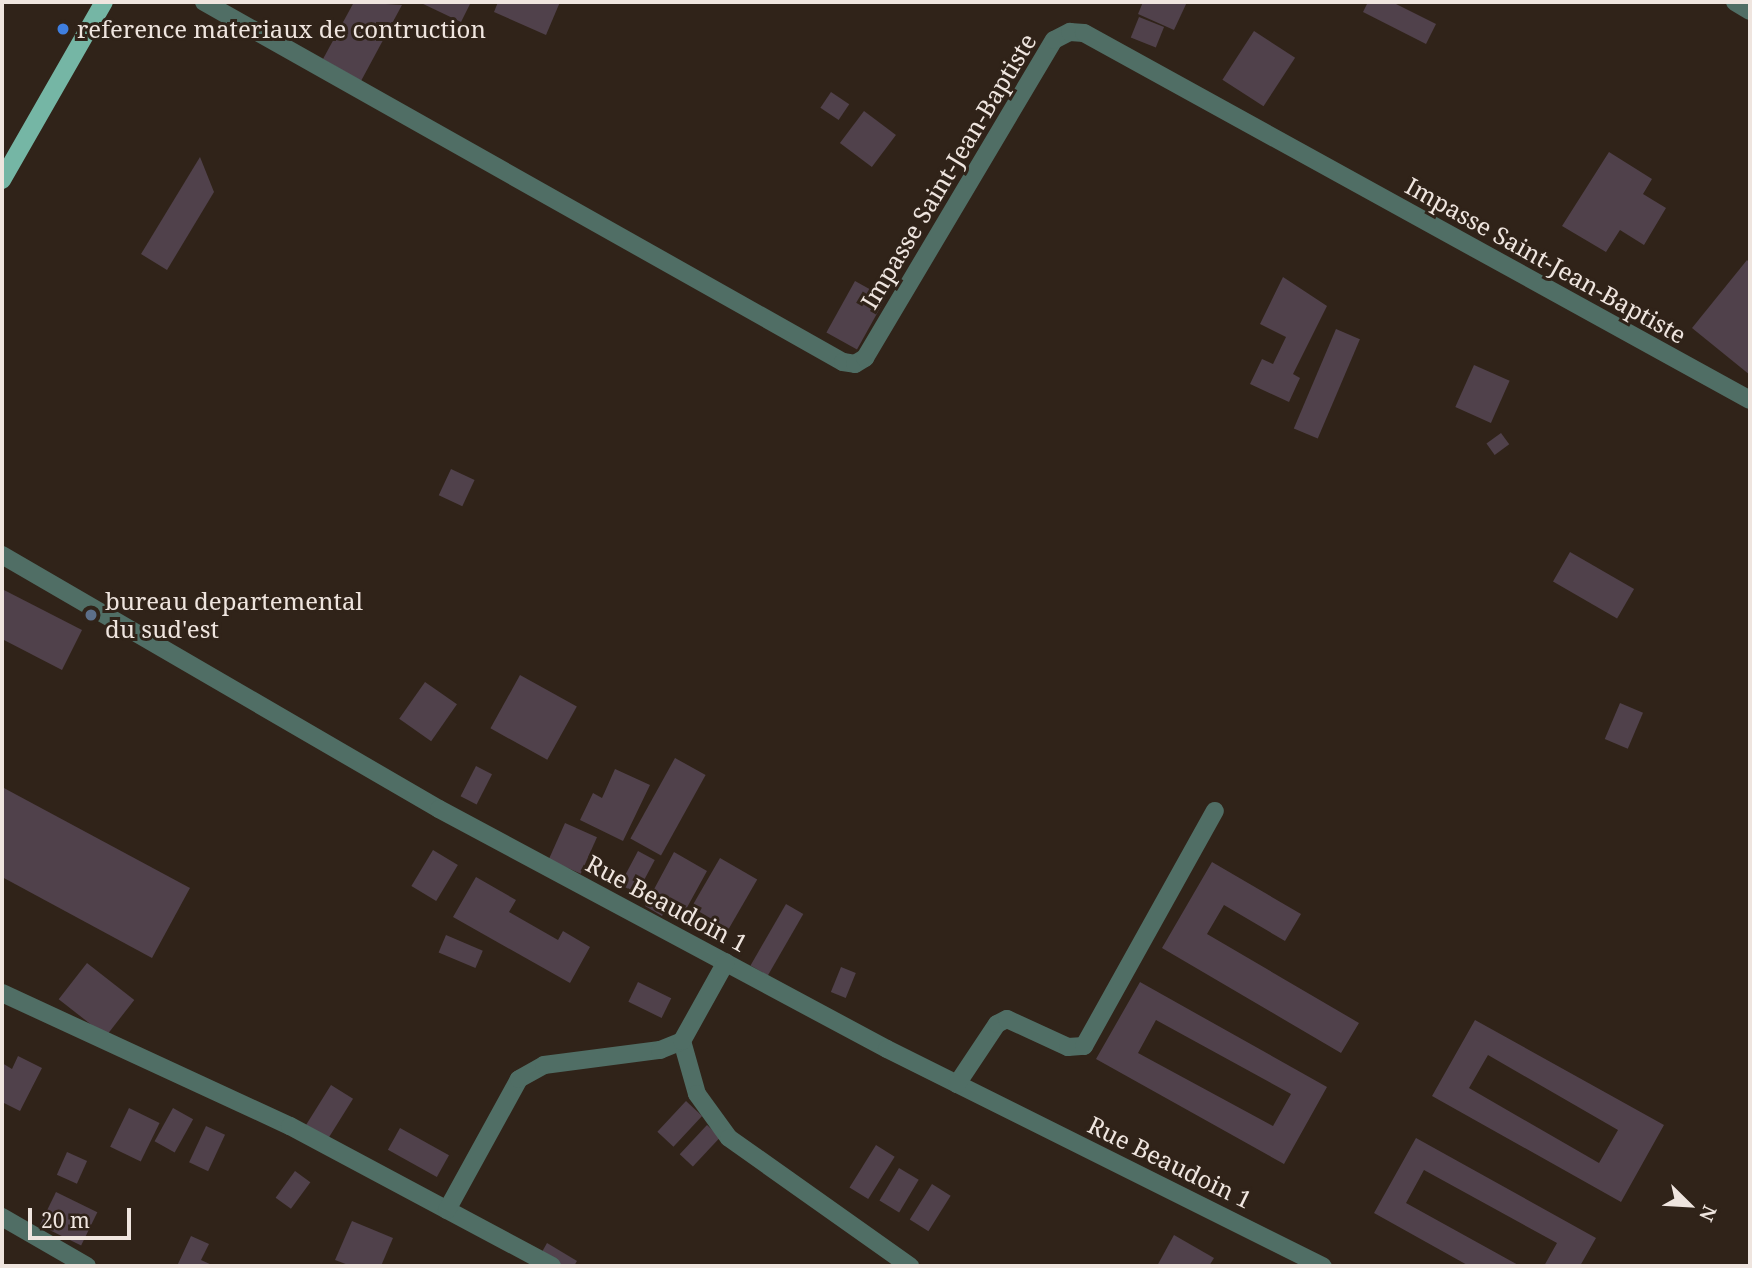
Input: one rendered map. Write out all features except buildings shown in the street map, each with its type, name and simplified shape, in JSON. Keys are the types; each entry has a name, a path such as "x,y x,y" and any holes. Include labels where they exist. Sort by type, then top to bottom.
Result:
{"main road":[{"path":"2,180 104,2"}],"street":[{"name":"Impasse Saint-Jean-Baptiste","path":"204,2 843,362 864,358 1054,40 1070,32 1084,33 1750,400"},
{"path":"1735,2 1750,11"},
{"name":"Rue Beaudoin 1","path":"2,555 428,802 957,1084 1323,1266"},
{"path":"957,1084 997,1024 1007,1019 1068,1047 1084,1046 1215,811"},
{"path":"447,1210 519,1079 530,1069 660,1050 682,1041 726,962"},
{"path":"2,993 289,1126 552,1266"},
{"path":"682,1041 697,1094 729,1138 911,1266"},
{"path":"2,1217 87,1266"}],"place":[{"name":"reference materiaux de contruction","path":"63,29"},
{"name":"bureau departemental du sud'est","path":"91,615"}]}
